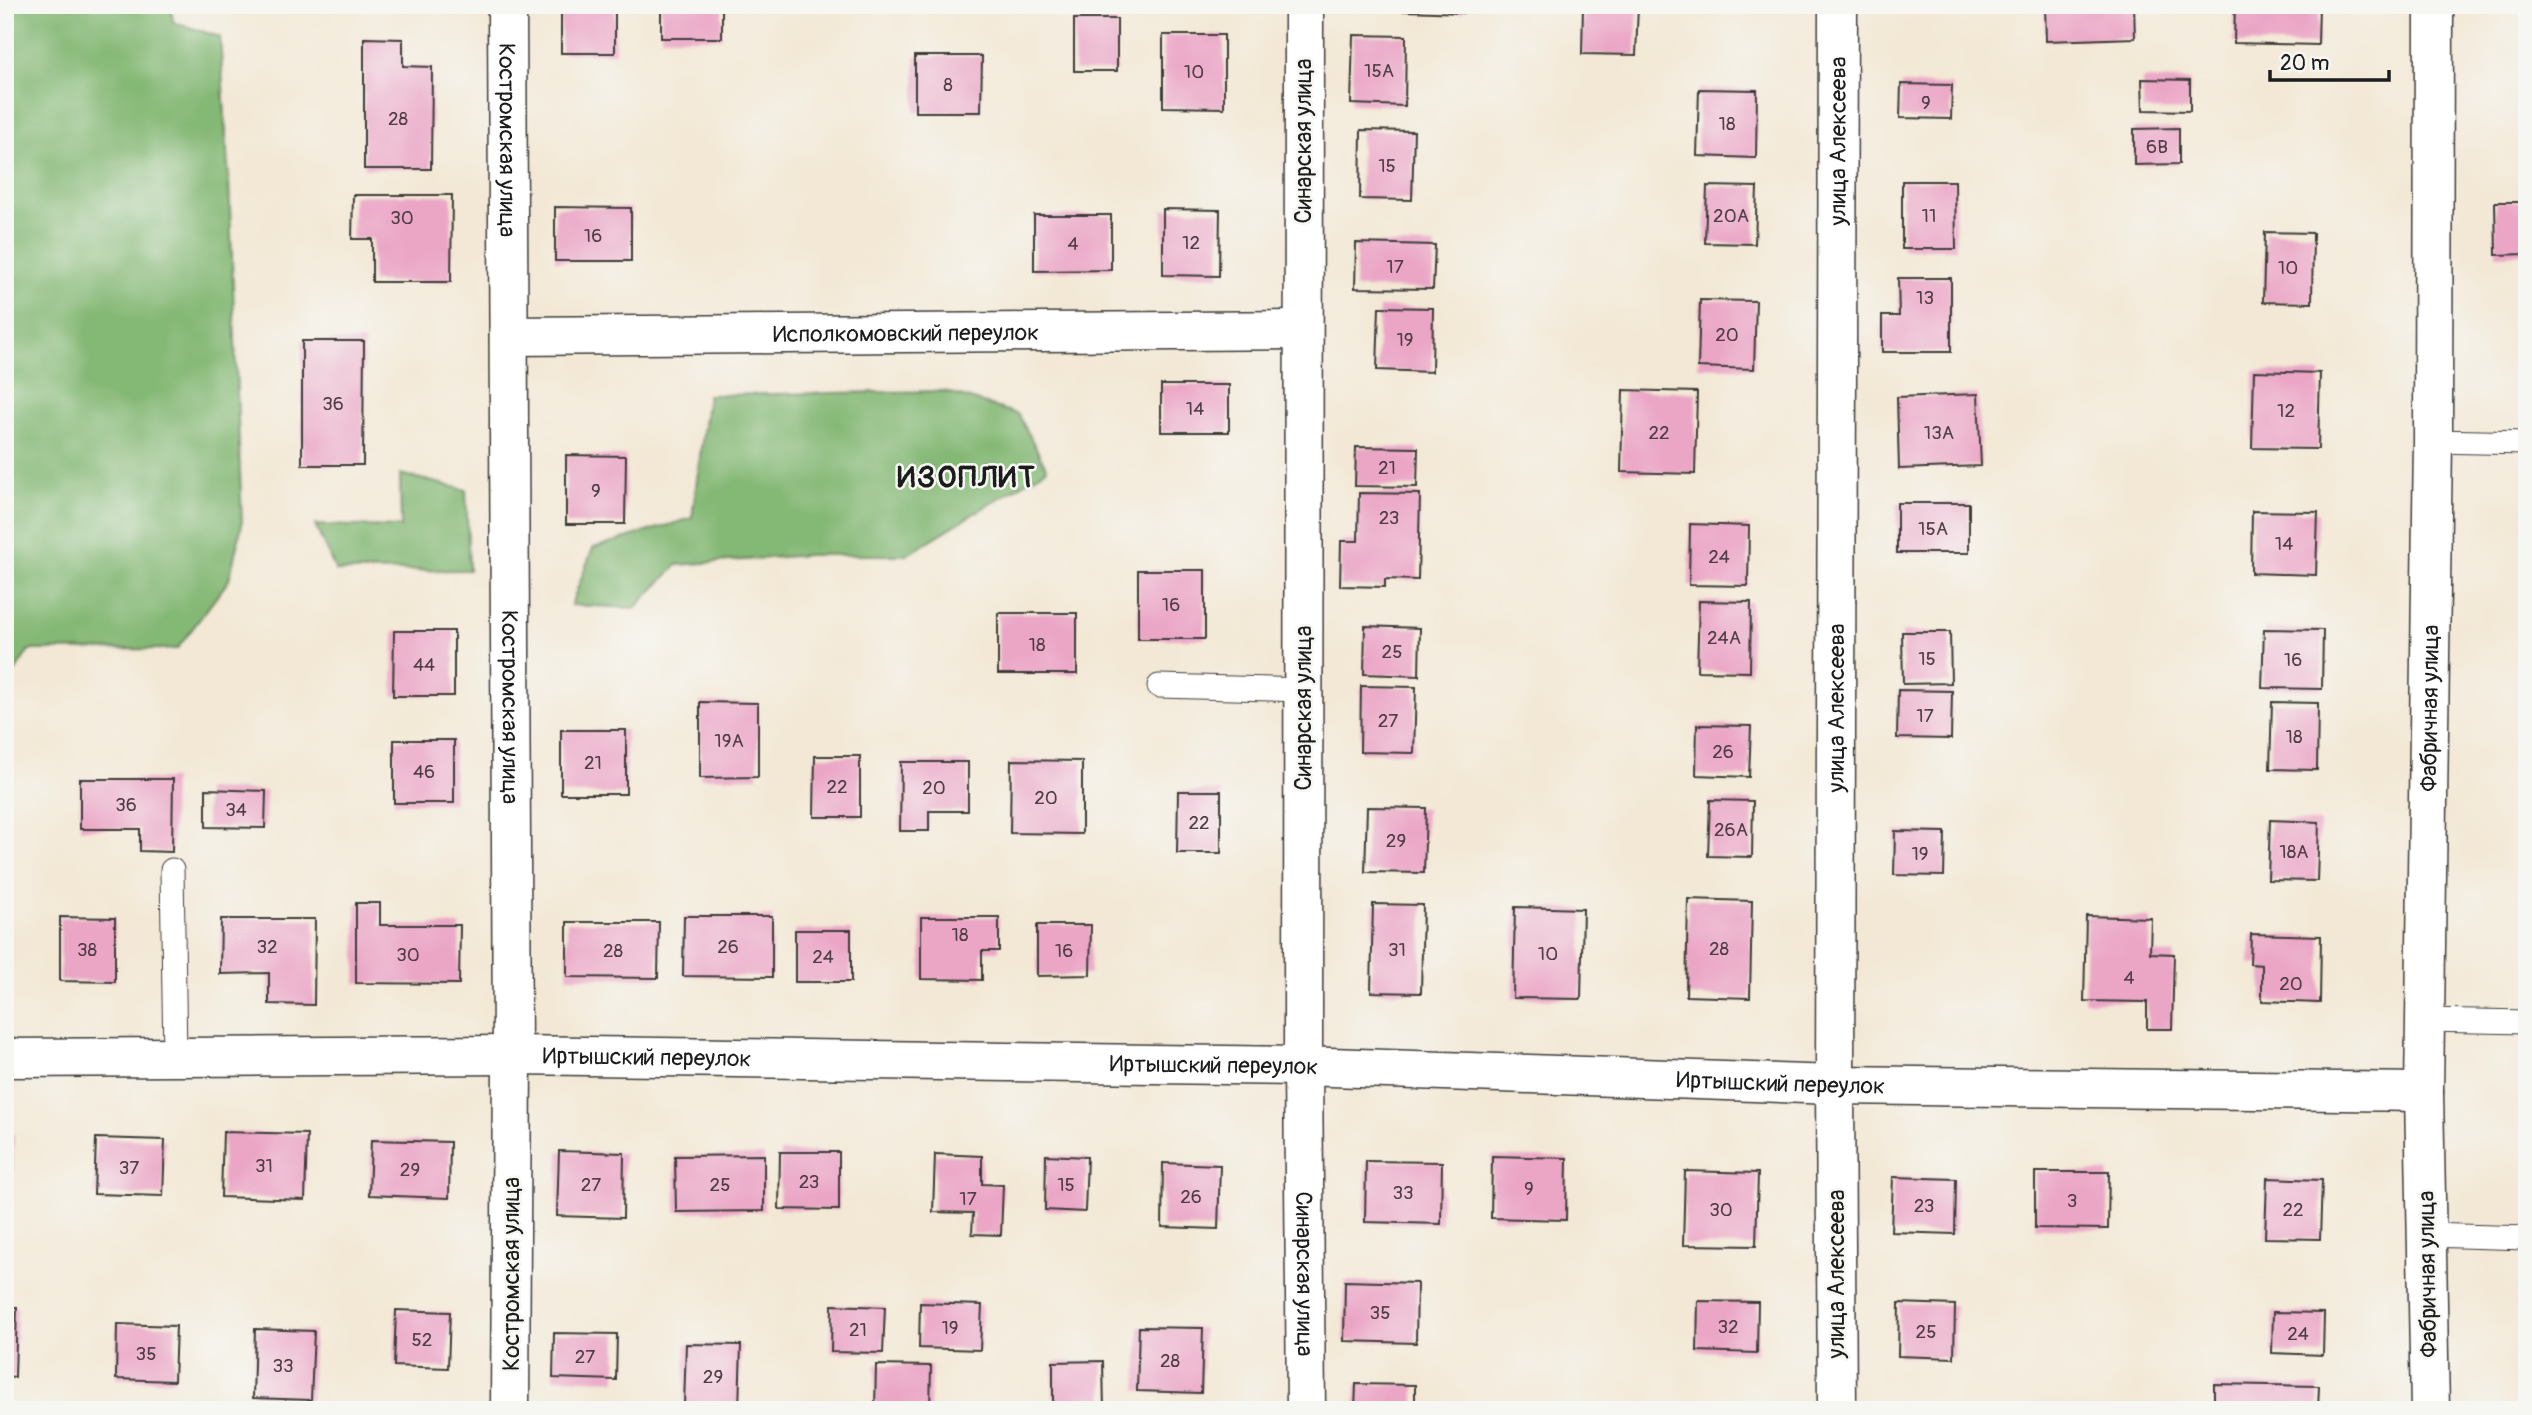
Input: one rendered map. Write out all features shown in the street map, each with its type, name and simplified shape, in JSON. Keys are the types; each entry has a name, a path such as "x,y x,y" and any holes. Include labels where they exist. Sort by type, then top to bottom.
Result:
{"street":[{"name":"Костромская улица","path":"507,5 513,1055 510,1410"},
{"name":"Синарская улица","path":"1304,5 1303,1066 1306,1410"},
{"name":"улица Алексеева","path":"1837,1410 1835,1085 1838,5"},
{"name":"Фабричная улица","path":"2430,1410 2424,1020 2433,441 2434,5"},
{"name":"Исполкомовский переулок","path":"509,335 1303,330"},
{"name":"Иртышский переулок","path":"5,1058 513,1055 1303,1066 1835,1085 2424,1092"}],"lane":[{"path":"2433,441 2527,443"},
{"path":"1159,686 1303,690"},
{"path":"172,870 175,1057"},
{"path":"2424,1020 2527,1022"},
{"path":"2427,1235 2527,1238"}],"green space":[{"path":"5,5 171,5 173,22 220,37 229,181 242,524 229,580 177,649 29,650 5,687"},
{"path":"944,391 1018,414 1047,469 906,555 808,555 677,565 635,608 571,605 593,548 692,518 708,395"},
{"path":"400,474 466,490 469,570 336,571 315,525 401,527"}],"building":[{"path":"561,5 615,5 615,53 561,53"},
{"path":"661,5 722,5 722,38 661,38"},
{"path":"1377,5 1463,5 1463,13 1377,10"},
{"path":"1583,5 1638,5 1636,55 1582,54"},
{"path":"2045,5 2134,5 2135,38 2046,41"},
{"path":"2235,5 2319,5 2318,45 2234,43"},
{"path":"1074,19 1117,19 1117,71 1074,71"},
{"path":"1163,35 1224,35 1224,108 1163,107"},
{"path":"1353,35 1406,36 1405,106 1351,104"},
{"path":"364,38 403,39 403,66 432,67 431,169 364,169"},
{"path":"915,56 982,56 981,112 915,112"},
{"path":"2142,79 2190,80 2190,111 2143,110"},
{"path":"1901,84 1952,85 1951,119 1900,118"},
{"path":"1699,89 1757,90 1756,158 1697,156"},
{"path":"2179,128 2179,164 2134,165 2134,129"},
{"path":"1361,130 1414,131 1412,200 1360,199"},
{"path":"1902,181 1955,181 1956,249 1902,249"},
{"path":"1707,186 1757,187 1755,244 1705,243"},
{"path":"353,195 452,195 451,282 372,282 372,239 352,239"},
{"path":"2495,202 2527,202 2527,254 2496,255"},
{"path":"555,207 631,208 631,261 555,261"},
{"path":"1163,209 1220,210 1219,276 1163,275"},
{"path":"1034,215 1111,215 1111,270 1034,271"},
{"path":"2265,232 2313,233 2312,303 2263,302"},
{"path":"1356,243 1435,245 1433,289 1355,288"},
{"path":"1898,278 1951,278 1951,352 1882,352 1882,316 1899,316"},
{"path":"1700,300 1756,301 1754,369 1698,367"},
{"path":"1379,307 1433,308 1432,372 1377,370"},
{"path":"302,341 364,341 363,465 302,465"},
{"path":"2254,371 2320,373 2318,449 2252,448"},
{"path":"1161,385 1229,385 1229,432 1161,432"},
{"path":"1623,390 1697,392 1695,474 1621,472"},
{"path":"1978,394 1981,466 1899,469 1897,397"},
{"path":"1356,447 1418,448 1417,487 1355,486"},
{"path":"566,455 626,456 625,524 566,524"},
{"path":"1359,493 1420,494 1418,580 1385,579 1385,587 1340,586 1341,541 1358,541"},
{"path":"1897,503 1969,503 1969,553 1897,553"},
{"path":"2252,511 2318,512 2316,575 2251,573"},
{"path":"1690,524 1749,526 1748,586 1689,585"},
{"path":"1138,570 1205,570 1205,639 1138,639"},
{"path":"1699,601 1751,602 1750,672 1697,671"},
{"path":"998,613 1077,613 1077,674 998,674"},
{"path":"1365,626 1420,628 1419,676 1364,674"},
{"path":"2264,629 2323,630 2322,689 2262,688"},
{"path":"394,631 454,631 454,696 393,696"},
{"path":"1902,632 1950,632 1951,683 1903,684"},
{"path":"1361,686 1416,687 1414,753 1360,752"},
{"path":"1898,690 1952,691 1951,739 1897,738"},
{"path":"700,702 758,703 758,777 700,778"},
{"path":"2272,702 2318,703 2317,770 2270,769"},
{"path":"1697,725 1751,726 1749,777 1696,775"},
{"path":"561,730 626,730 626,794 561,794"},
{"path":"394,740 454,740 454,803 394,803"},
{"path":"815,756 860,756 860,817 814,817"},
{"path":"1011,760 1082,761 1082,834 1010,833"},
{"path":"901,762 968,762 968,811 929,811 929,831 900,831"},
{"path":"80,779 173,779 172,852 140,851 140,829 80,829"},
{"path":"206,789 266,791 265,828 206,827"},
{"path":"1178,791 1221,791 1221,853 1177,853"},
{"path":"1710,800 1753,801 1752,857 1708,856"},
{"path":"1367,807 1426,808 1424,873 1365,872"},
{"path":"2270,820 2319,822 2317,881 2268,880"},
{"path":"1895,831 1945,832 1944,876 1894,875"},
{"path":"1688,899 1752,901 1750,998 1686,996"},
{"path":"356,903 380,903 380,925 460,925 459,984 356,983"},
{"path":"1373,904 1423,905 1421,993 1371,992"},
{"path":"1515,907 1583,909 1581,999 1513,998"},
{"path":"684,916 772,916 772,977 683,976"},
{"path":"2086,916 2151,918 2150,953 2174,954 2172,1029 2147,1029 2147,1002 2084,1001"},
{"path":"60,917 115,918 115,982 60,981"},
{"path":"921,917 999,917 999,951 982,951 982,980 921,979"},
{"path":"221,919 315,919 314,1005 269,1004 269,973 220,974"},
{"path":"567,922 659,922 658,978 567,977"},
{"path":"1037,925 1091,925 1090,975 1037,976"},
{"path":"795,930 851,930 851,982 795,982"},
{"path":"2251,934 2321,936 2320,1003 2262,1001 2262,965 2250,964"},
{"path":"223,1132 307,1134 305,1200 221,1197"},
{"path":"5,1134 14,1134 12,1211 5,1211"},
{"path":"96,1138 165,1140 163,1196 94,1194"},
{"path":"371,1140 450,1142 449,1198 369,1195"},
{"path":"559,1151 624,1153 623,1218 557,1216"},
{"path":"780,1152 839,1152 839,1210 779,1209"},
{"path":"935,1154 982,1156 982,1184 1003,1185 1001,1235 972,1234 973,1213 933,1212"},
{"path":"764,1155 764,1211 676,1212 675,1156"},
{"path":"1046,1155 1087,1157 1085,1212 1045,1210"},
{"path":"1492,1156 1567,1158 1566,1220 1491,1218"},
{"path":"1366,1161 1442,1162 1441,1224 1365,1222"},
{"path":"1163,1163 1220,1165 1218,1229 1162,1227"},
{"path":"1685,1171 1758,1173 1756,1246 1683,1245"},
{"path":"2035,1172 2109,1172 2108,1229 2035,1228"},
{"path":"1893,1177 1956,1179 1955,1234 1891,1232"},
{"path":"2267,1178 2322,1180 2320,1239 2265,1238"},
{"path":"1345,1281 1417,1283 1416,1343 1344,1341"},
{"path":"1698,1301 1758,1302 1757,1353 1697,1351"},
{"path":"920,1303 982,1305 980,1350 919,1348"},
{"path":"1899,1303 1955,1305 1954,1358 1898,1356"},
{"path":"832,1305 885,1307 883,1353 831,1352"},
{"path":"5,1307 17,1307 15,1377 5,1376"},
{"path":"396,1310 450,1312 448,1368 394,1366"},
{"path":"2273,1312 2324,1313 2323,1355 2272,1353"},
{"path":"117,1324 176,1326 174,1381 116,1379"},
{"path":"1139,1327 1203,1328 1201,1393 1137,1391"},
{"path":"255,1329 314,1331 311,1400 253,1398"},
{"path":"554,1333 617,1334 616,1380 553,1378"},
{"path":"686,1344 741,1345 739,1408 684,1406"},
{"path":"1103,1361 1104,1410 1053,1410 1053,1362"},
{"path":"876,1365 931,1366 930,1410 875,1410"},
{"path":"1356,1384 1415,1385 1415,1410 1355,1410"},
{"path":"2214,1384 2319,1386 2318,1410 2214,1410"}],"district":[{"name":"ИЗОПЛИТ","path":"967,477"}]}
